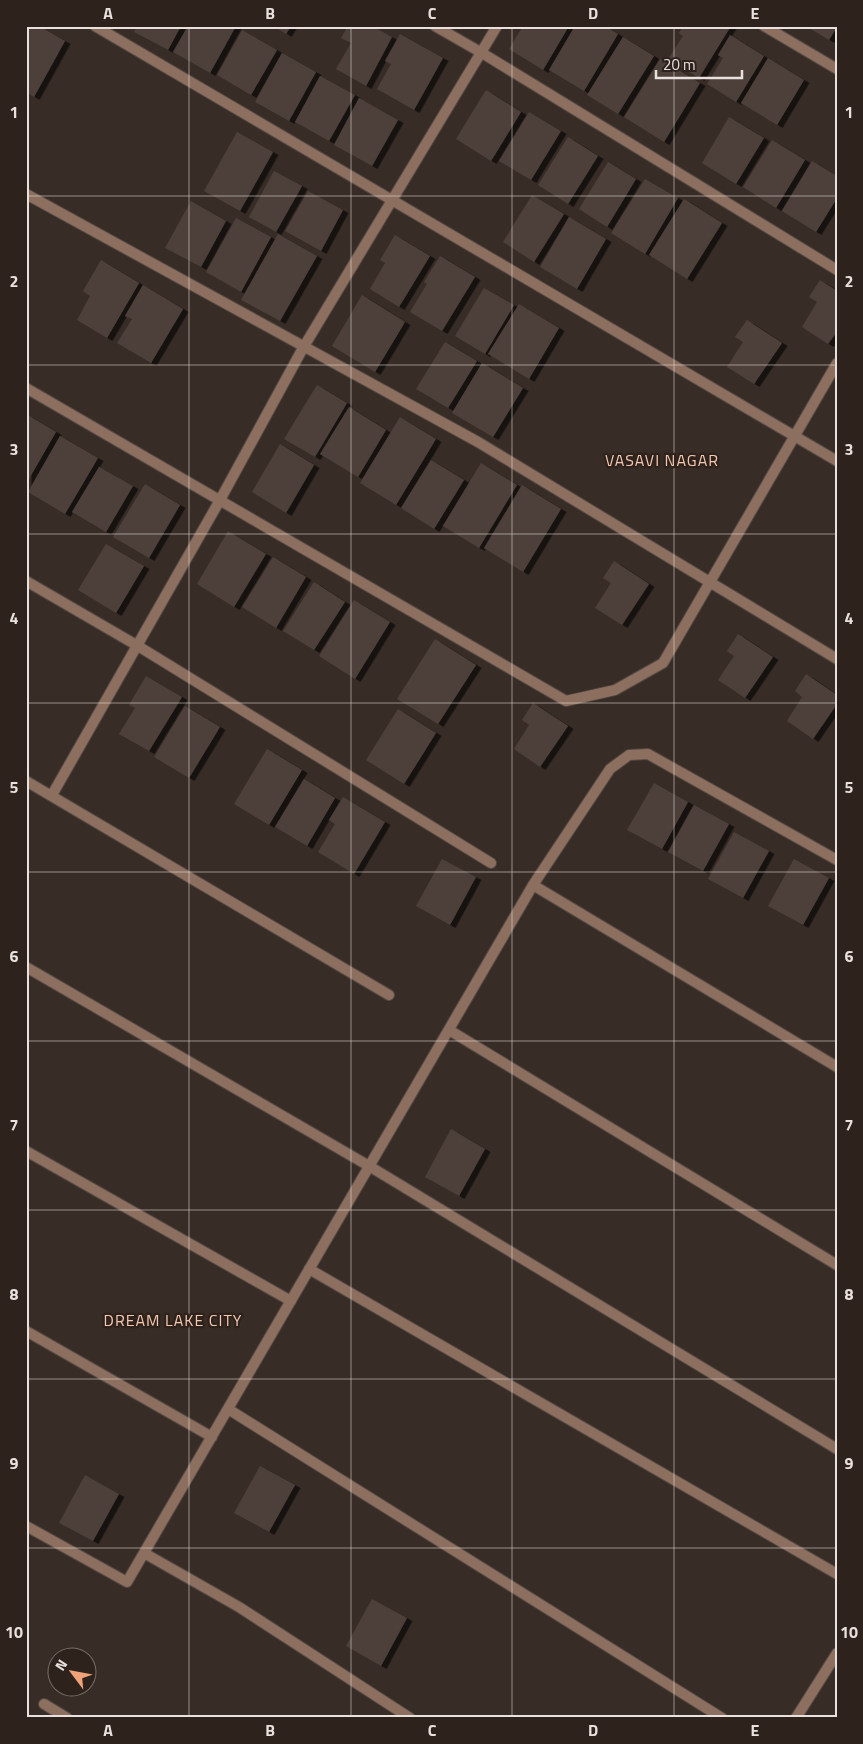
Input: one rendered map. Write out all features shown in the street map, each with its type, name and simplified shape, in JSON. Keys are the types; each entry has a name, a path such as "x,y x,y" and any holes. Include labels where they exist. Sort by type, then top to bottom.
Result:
{"street":[{"path":"95,26 390,201 837,461"},
{"path":"435,26 837,270"},
{"path":"52,795 220,500 303,348 497,26"},
{"path":"764,26 837,69"},
{"path":"26,194 303,348 478,442 708,583 837,659"},
{"path":"26,388 566,701 615,690 663,663 837,363"},
{"path":"26,581 138,646 491,863"},
{"path":"26,1526 127,1582 533,885 610,769 628,754 648,754 837,860"},
{"path":"26,781 389,995"},
{"path":"533,885 837,1067"},
{"path":"26,967 369,1166 837,1449"},
{"path":"448,1030 837,1264"},
{"path":"26,1151 291,1301"},
{"path":"309,1269 837,1574"},
{"path":"26,1331 212,1437"},
{"path":"228,1410 722,1718"},
{"path":"144,1553 239,1607 410,1718"},
{"path":"796,1718 837,1653"},
{"path":"44,1704 67,1718"}],"building":[{"path":"26,26 39,26 65,41 34,97 26,92"},
{"path":"137,26 181,26 168,50 134,32"},
{"path":"188,26 236,26 210,73 173,52"},
{"path":"274,26 291,26 286,34"},
{"path":"348,26 372,26 392,37 366,86 336,69 351,43 341,38"},
{"path":"523,26 569,26 543,70 509,49"},
{"path":"575,26 605,26 618,34 584,91 549,70"},
{"path":"683,26 731,26 699,78 668,59 683,36 679,33"},
{"path":"806,26 837,26 837,27 829,40"},
{"path":"242,30 277,50 251,95 217,75"},
{"path":"400,34 443,58 414,110 377,89 391,64 385,61"},
{"path":"730,35 764,56 736,102 707,84 723,58 718,55"},
{"path":"623,37 654,56 618,114 587,95"},
{"path":"282,53 316,72 289,121 255,102"},
{"path":"768,58 804,80 777,125 741,103"},
{"path":"660,59 700,83 664,142 624,117"},
{"path":"320,76 355,95 329,141 295,122"},
{"path":"486,90 521,112 491,161 456,139"},
{"path":"359,98 398,120 372,166 334,145"},
{"path":"529,112 561,131 531,180 499,161"},
{"path":"729,117 764,138 736,184 702,163"},
{"path":"237,132 273,152 240,211 204,191"},
{"path":"568,137 598,156 568,204 538,185"},
{"path":"772,140 805,160 776,208 743,187"},
{"path":"812,161 837,176 837,198 816,232 782,211"},
{"path":"608,162 636,179 607,227 579,209"},
{"path":"274,171 302,186 276,232 249,217"},
{"path":"645,179 678,198 645,254 611,233"},
{"path":"308,191 343,210 321,251 285,231"},
{"path":"532,195 564,214 534,262 503,242"},
{"path":"684,199 722,223 687,279 649,255"},
{"path":"191,201 226,221 201,267 165,248"},
{"path":"569,217 606,239 577,289 540,267"},
{"path":"236,218 271,237 241,292 206,272"},
{"path":"278,234 317,256 280,321 241,300"},
{"path":"395,235 430,256 399,307 370,289 385,263 380,260"},
{"path":"440,256 475,277 442,331 410,312 427,284 424,282"},
{"path":"101,260 139,283 107,338 77,320 90,296 83,291"},
{"path":"820,280 837,291 837,332 828,344 802,327 817,302 809,297"},
{"path":"143,285 183,309 151,363 117,343 132,319 125,316"},
{"path":"484,288 514,305 485,354 455,336"},
{"path":"362,295 405,322 375,372 332,346"},
{"path":"519,304 559,328 529,379 488,354"},
{"path":"747,320 782,343 754,384 727,367 743,342 735,337"},
{"path":"445,342 477,361 448,408 416,389"},
{"path":"482,363 523,388 493,437 452,413"},
{"path":"317,385 347,403 315,457 284,439"},
{"path":"349,407 386,430 358,477 320,454"},
{"path":"26,414 56,432 26,484"},
{"path":"400,417 436,439 396,505 360,483"},
{"path":"60,436 98,458 65,514 28,492"},
{"path":"280,444 314,465 286,513 252,492"},
{"path":"431,460 464,480 434,529 401,508"},
{"path":"481,463 517,485 479,548 443,526"},
{"path":"99,467 133,486 106,532 72,512"},
{"path":"145,484 180,505 149,558 113,537"},
{"path":"522,485 561,509 523,572 484,548"},
{"path":"228,531 266,554 234,607 197,584"},
{"path":"106,544 144,566 116,613 78,590"},
{"path":"273,557 306,577 276,628 242,607"},
{"path":"614,561 649,584 622,625 595,608 611,583 603,578"},
{"path":"314,582 345,602 314,650 283,631"},
{"path":"354,600 390,622 355,679 319,656"},
{"path":"738,634 773,657 745,698 718,680 734,656 727,651"},
{"path":"435,639 476,665 438,724 397,699"},
{"path":"806,674 837,695 837,704 813,739 787,721 802,697 795,691"},
{"path":"146,676 182,697 149,751 119,734 135,708 129,705"},
{"path":"533,703 568,726 540,767 514,749 529,725 522,720"},
{"path":"185,706 220,727 189,778 154,757"},
{"path":"398,709 436,733 404,784 366,760"},
{"path":"267,749 302,770 269,825 234,804"},
{"path":"304,779 335,798 307,846 275,827"},
{"path":"654,783 688,802 662,849 627,830"},
{"path":"343,797 385,822 354,874 318,852 335,824 329,820"},
{"path":"694,805 729,824 703,871 668,852"},
{"path":"734,832 769,851 743,898 708,879"},
{"path":"442,859 476,877 450,925 416,906"},
{"path":"794,859 829,878 803,925 768,906"},
{"path":"451,1129 485,1149 459,1196 425,1177"},
{"path":"260,1466 295,1485 269,1532 234,1513"},
{"path":"85,1475 119,1494 93,1541 59,1523"},
{"path":"372,1599 407,1618 381,1666 346,1646"}],"district":[{"name":"VASAVI NAGAR","path":"662,460"},
{"name":"DREAM LAKE CITY","path":"173,1320"}]}
